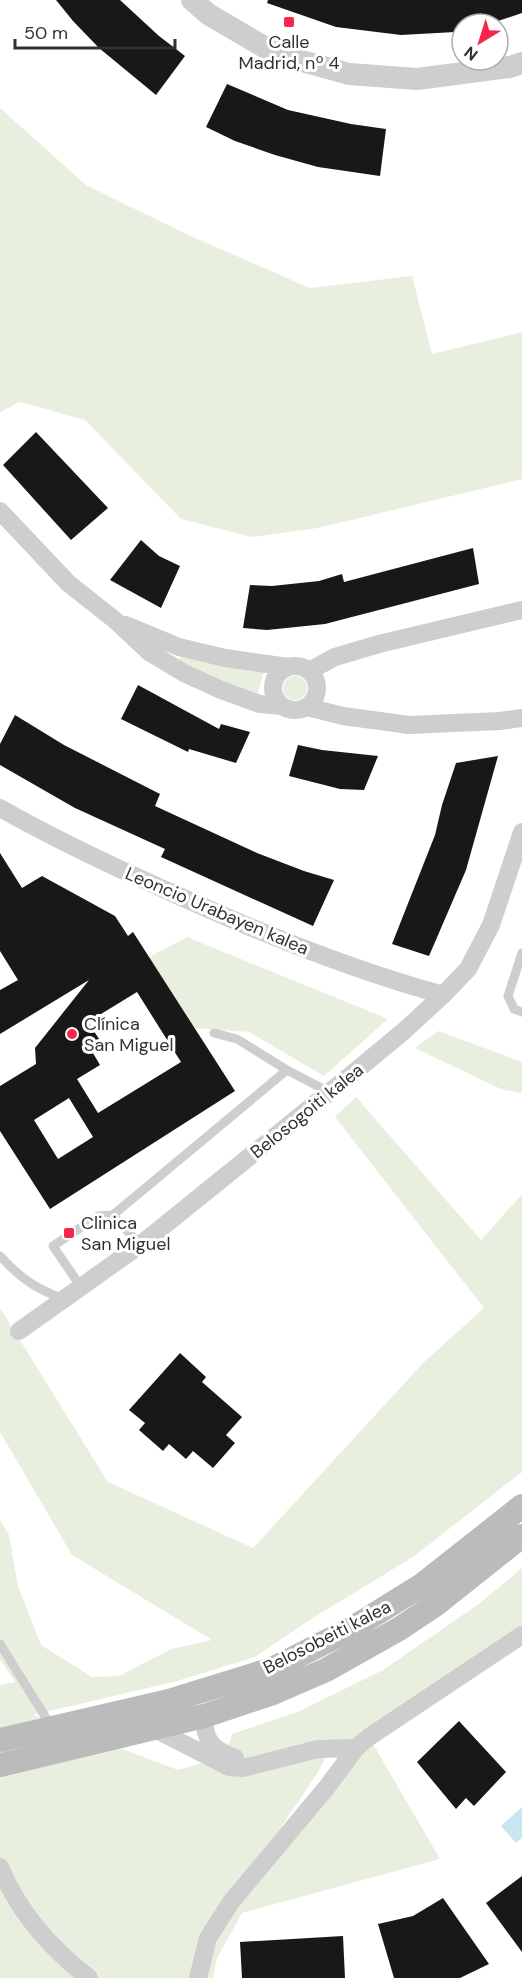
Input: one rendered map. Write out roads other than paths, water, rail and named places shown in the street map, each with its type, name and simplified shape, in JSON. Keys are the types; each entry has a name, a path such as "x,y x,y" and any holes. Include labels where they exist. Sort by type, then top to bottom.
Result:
{"main road":[{"name":"Belosobeiti kalea","path":"0,1740 169,1701 272,1669 351,1629 422,1585 522,1506"},
{"name":"Belosobeiti kalea","path":"0,1765 204,1716 273,1693 326,1670 435,1605 522,1536"}],"street":[{"path":"192,0 208,14 276,54 350,74 417,79 510,67 522,63"},
{"path":"0,511 68,583 116,621 149,652 184,673 260,704 282,706 293,711 307,707 313,701 318,689 316,680 309,671 297,666 288,667 225,658 179,647 116,621"},
{"path":"309,671 335,657 379,644 522,610"},
{"path":"282,706 274,696 273,683 279,672 288,667"},
{"path":"307,707 342,716 409,725 522,718"},
{"name":"Leoncio Urabayen kalea","path":"0,808 96,859 244,925 391,981 442,995"},
{"name":"Belosogoiti kalea","path":"19,1330 140,1245 404,1031 442,995 468,969 491,925 522,832"},
{"path":"198,1978 208,1938 231,1902 327,1787 356,1748 522,1635"},
{"path":"204,1716 204,1731 208,1740 215,1748 235,1758 253,1756 296,1744 331,1740 356,1748"},
{"path":"155,1729 229,1767 243,1768 318,1749 356,1748"},
{"path":"0,1868 18,1904 39,1932 64,1959 89,1978"}],"lane":[{"path":"522,953 508,996 514,1009 522,1012"},
{"path":"214,1033 237,1039 287,1070 329,1092"},
{"path":"81,1287 53,1246 98,1216 113,1215 287,1070"},
{"path":"113,1215 140,1245"},
{"path":"0,1256 15,1273 40,1290 64,1299"},
{"path":"0,1644 52,1728"},
{"path":"500,1648 522,1648"}],"water":[{"path":"522,1807 522,1838 516,1843 501,1826"}],"place":[{"name":"Calle Madrid, nº 4","path":"289,22"},
{"name":"Clínica San Miguel","path":"72,1034"},
{"name":"Clinica San Miguel","path":"69,1233"}]}
